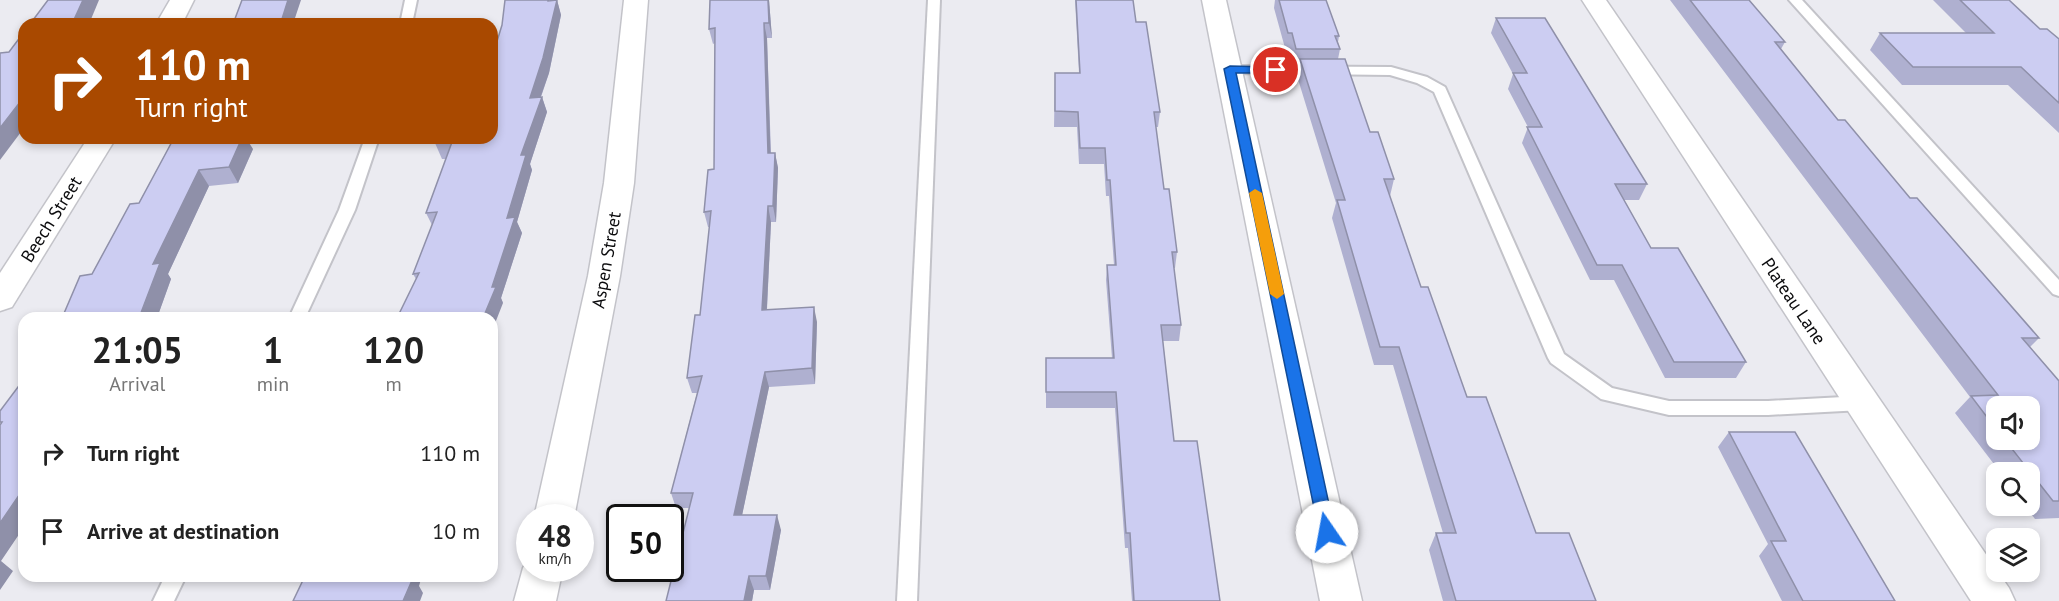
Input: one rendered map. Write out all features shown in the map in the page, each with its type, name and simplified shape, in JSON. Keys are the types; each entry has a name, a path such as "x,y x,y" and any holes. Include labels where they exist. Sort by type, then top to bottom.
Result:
{"street":[{"path":"173,18 182,0"},
{"name":"Aspen Street","path":"557,504 597,309 619,183 636,0"},
{"path":"1214,0 1341,601"},
{"name":"Plateau Lane","path":"1594,0 1994,601"},
{"name":"Beech Street","path":"0,299 98,144"},
{"path":"535,601 540,582"}],"lane":[{"path":"406,18 411,0"},
{"path":"907,601 934,0"},
{"path":"1795,0 2059,290"},
{"path":"1230,69 1391,71 1422,80 1440,90 1557,358 1607,394 1669,408 1768,408 1862,403"},
{"path":"300,312 347,210 370,144"},
{"path":"163,601 173,582"}],"building":[{"path":"48,0 83,0 75,18 34,18"},
{"path":"242,0 288,0 282,18 235,18"},
{"path":"505,0 557,0 543,58 530,98 542,97 521,155 526,155 507,218 515,217 492,287 496,287 486,312 400,312 419,273 413,274 437,212 426,213 451,144 498,144 498,38"},
{"path":"710,0 768,0 769,23 764,23 768,153 775,153 773,206 768,206 762,310 814,307 812,368 765,372 734,515 777,515 766,576 749,576 744,601 666,601 671,582 684,582 684,529 693,493 671,493 702,376 687,378 695,315 700,315 711,211 704,212 708,170 714,169 715,28 709,29"},
{"path":"1076,0 1133,0 1136,22 1146,22 1160,112 1154,112 1164,189 1169,189 1177,252 1172,252 1181,325 1161,325 1174,441 1197,441 1220,601 1134,601 1130,533 1126,533 1116,392 1046,392 1046,358 1114,358 1107,265 1116,265 1110,180 1107,180 1105,148 1080,148 1078,112 1055,111 1055,73 1080,73"},
{"path":"1279,0 1326,0 1339,36 1335,36 1340,49 1296,49 1292,33 1288,33"},
{"path":"1690,0 1749,0 1785,42 1775,42 1838,120 1845,120 1910,198 1917,198 2039,338 2022,338 2059,381 2059,501 2053,501 2040,484 2040,462 2022,462 2013,450 2040,450 2040,396 1986,396 1986,416 1971,396 1998,395"},
{"path":"1960,0 2009,0 2040,29 2047,29 2059,39 2059,103 2021,67 1913,67 1880,33 1994,33"},
{"path":"1496,18 1545,18 1647,184 1615,184 1651,248 1678,248 1746,362 1674,362 1622,265 1597,265 1527,127 1542,127 1513,73 1527,73"},
{"path":"18,40 18,105 0,128 0,53 9,52"},
{"path":"1300,59 1345,59 1370,132 1378,132 1394,179 1384,179 1421,287 1428,287 1467,397 1486,397 1536,533 1569,533 1596,601 1456,601 1436,533 1456,533 1399,347 1380,347 1337,200 1345,200"},
{"path":"171,144 239,144 229,167 199,170 153,264 160,263 141,312 65,312 80,276 92,274 130,204 139,203"},
{"path":"18,387 18,497 0,523 0,425 2,422 0,422 0,411"},
{"path":"1729,432 1795,432 1895,601 1803,601 1771,541 1786,541"},
{"path":"302,582 411,582 403,601 293,601"}],"slow traffic":[{"path":"1255,193 1277,294"}],"route":[{"path":"1276,70 1230,69 1327,532"}]}
